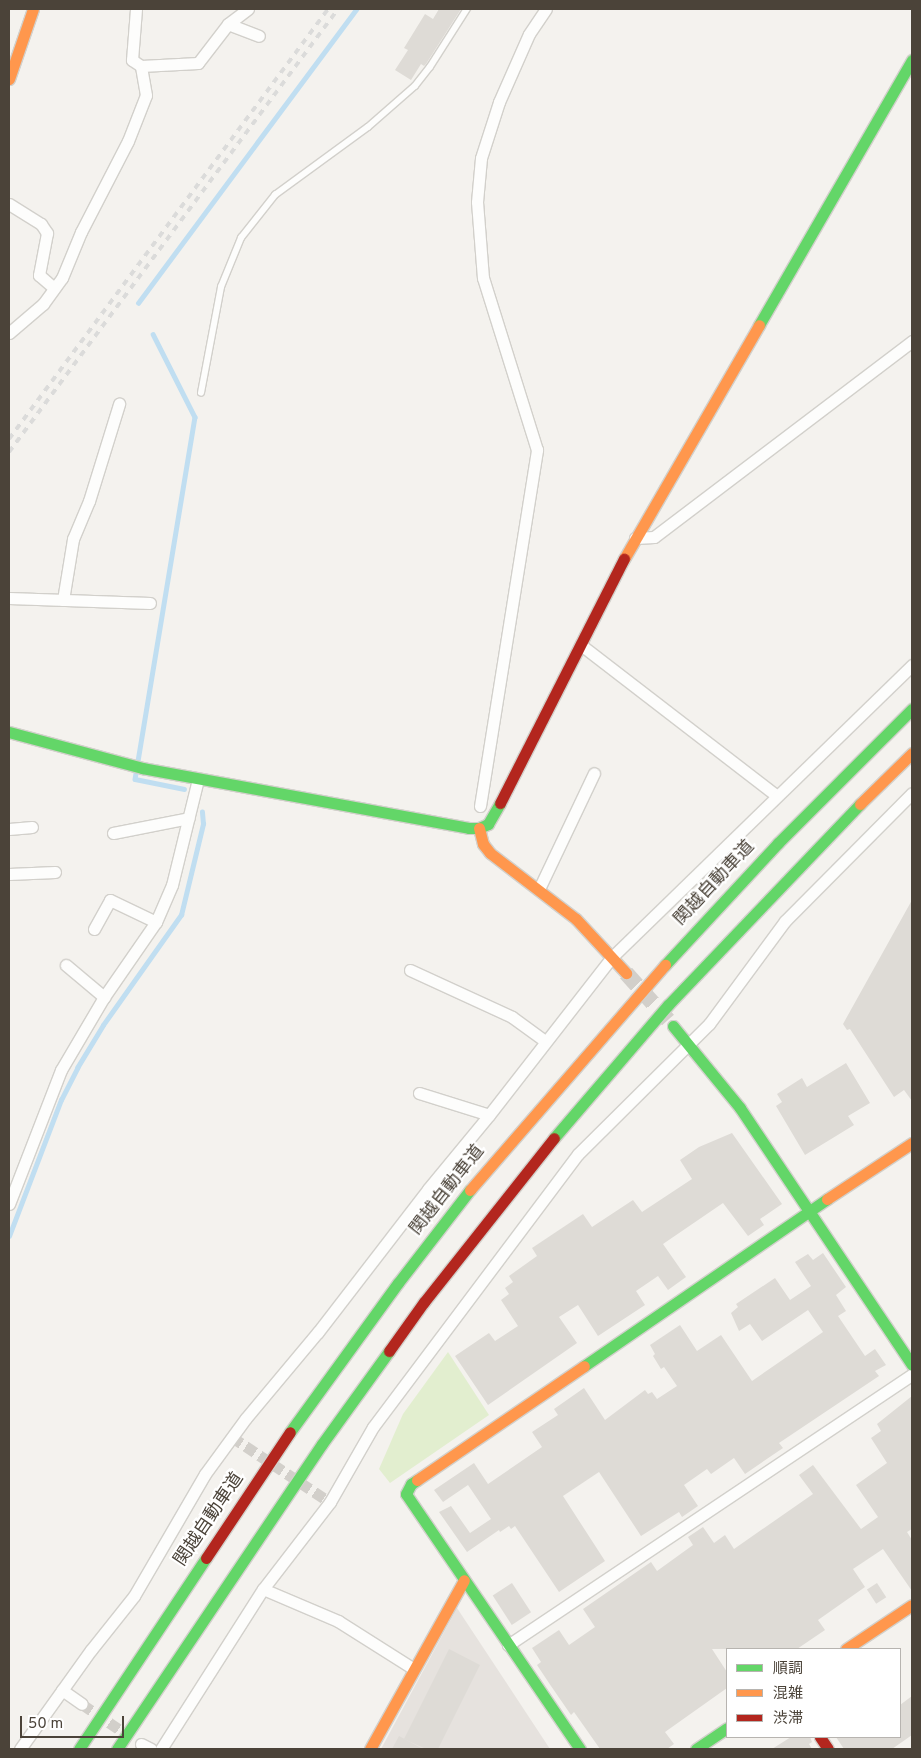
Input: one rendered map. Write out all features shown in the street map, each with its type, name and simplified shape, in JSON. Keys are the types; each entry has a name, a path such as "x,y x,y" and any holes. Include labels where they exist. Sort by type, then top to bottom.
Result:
{"main road":[{"path":"9,79 34,9"},
{"path":"9,732 137,767 198,779 478,828 488,824 494,816 582,645 635,538 912,60"},
{"name":"関越自動車道","path":"79,1749 296,1423 398,1283 481,1176 690,936 778,842 912,709"},
{"path":"117,1749 322,1444 424,1302 495,1212 573,1115 668,1005 829,836 912,753"},
{"path":"478,828 483,844 490,853 540,889 576,919 626,974"},
{"path":"673,1026 740,1108 912,1365"},
{"path":"580,1749 406,1494 411,1484 810,1210 912,1143"},
{"path":"370,1749 464,1580"},
{"path":"848,1648 912,1605"},
{"path":"696,1749 726,1729"},
{"path":"821,1738 828,1749"}],"street":[{"path":"136,9 132,60 141,66 198,63 228,24 248,9"},
{"path":"480,806 538,450 483,278 477,202 481,158 500,102 529,34 546,9"},
{"path":"228,24 259,36"},
{"path":"9,332 43,304 62,278 81,232 128,141 146,95 141,66"},
{"path":"9,204 41,224 47,234 39,275 54,288"},
{"path":"635,538 654,537 912,341"},
{"path":"64,600 73,539 89,501 119,404"},
{"path":"9,598 150,603"},
{"path":"582,645 778,796"},
{"path":"20,1749 62,1690 134,1596 205,1474 246,1418 318,1332 422,1196 489,1115 612,957 912,665"},
{"path":"540,889 594,773"},
{"path":"9,1204 60,1070 104,997 156,922 172,885 198,779"},
{"path":"161,1749 263,1589 330,1502 373,1427 578,1154 709,1024 785,921 912,793"},
{"path":"113,832 189,818"},
{"path":"9,829 32,827"},
{"path":"9,874 55,872"},
{"path":"94,928 110,900 156,922"},
{"path":"66,965 104,997"},
{"path":"410,970 512,1017 545,1041"},
{"path":"418,1093 489,1115"},
{"path":"508,1645 912,1375"},
{"path":"263,1589 338,1621 414,1669"},
{"path":"62,1690 82,1704"}],"lane":[{"path":"201,393 221,287 232,258 245,232 275,195 368,127 415,86 430,67 467,9"}],"shaded area":[{"path":"457,1608 550,1749 381,1749"}],"green space":[{"path":"448,1352 489,1415 390,1483 379,1469 403,1414"}],"building":[{"path":"439,9 461,9 426,64 424,66 421,64 411,80 395,70 408,50 404,48 425,14 433,19"},
{"path":"912,900 912,1101 904,1090 894,1097 850,1029 847,1030 843,1024"},
{"path":"846,1063 870,1103 848,1116 854,1125 805,1155 776,1106 782,1102 777,1094 802,1078 807,1087"},
{"path":"732,1133 782,1204 760,1219 764,1225 748,1236 723,1203 663,1244 686,1277 668,1290 658,1276 636,1291 645,1305 598,1336 578,1305 559,1317 577,1343 488,1405 455,1356 489,1333 495,1341 518,1326 501,1300 509,1294 505,1288 513,1282 509,1276 537,1256 532,1248 583,1214 592,1227 633,1200 642,1212 692,1179 680,1160 699,1147"},
{"path":"823,1253 846,1287 836,1295 846,1311 838,1316 865,1356 875,1349 886,1365 875,1371 879,1376 779,1443 783,1448 745,1474 734,1458 711,1474 707,1469 684,1485 698,1506 682,1517 679,1512 641,1536 599,1472 563,1496 605,1561 559,1592 515,1526 511,1529 509,1526 500,1532 499,1530 467,1552 439,1512 451,1506 470,1533 491,1519 468,1485 443,1502 434,1490 474,1463 488,1484 542,1447 532,1432 558,1415 554,1409 584,1388 605,1420 645,1390 648,1394 652,1392 657,1399 677,1386 664,1367 661,1369 653,1356 655,1354 650,1345 680,1325 697,1351 721,1335 752,1381 823,1332 808,1310 762,1341 750,1324 739,1331 731,1313 738,1307 736,1304 775,1278 790,1300 811,1286 795,1262 808,1254 813,1260"},
{"path":"912,1396 912,1529 907,1532 912,1540 912,1591 883,1549 853,1569 865,1587 818,1620 825,1630 798,1648 712,1649 726,1670 726,1689 665,1732 674,1744 667,1749 600,1749 574,1712 571,1715 551,1686 537,1665 541,1662 532,1648 559,1630 569,1645 595,1627 583,1609 651,1562 657,1571 693,1545 688,1537 703,1527 714,1543 725,1535 734,1549 813,1494 799,1475 813,1465 861,1529 878,1517 856,1485 887,1463 871,1438 881,1431 877,1424"},
{"path":"512,1583 531,1612 512,1625 493,1596"},
{"path":"877,1583 886,1597 876,1604 867,1590"},
{"path":"449,1649 480,1665 438,1749 426,1749 404,1739"},
{"path":"912,1696 912,1735 892,1749 844,1749 837,1738 901,1738 901,1704"},
{"path":"399,1736 423,1749 392,1749"},
{"path":"789,1738 810,1738 812,1742 809,1744 812,1749 772,1749"}],"waterway":[{"path":"138,303 356,9"},
{"path":"153,334 195,417 135,779 184,789"},
{"path":"9,1236 61,1100 77,1068 103,1025 181,915 203,824 202,812"}],"tunnel":[{"path":"626,973 668,1020"},
{"path":"232,1437 330,1502"},
{"path":"82,1704 129,1736"}],"railway":[{"path":"9,439 328,9"},
{"path":"9,452 338,9"}],"traffic: fast":[{"path":"759,325 912,60"},
{"path":"665,965 778,843 912,709"},
{"path":"9,732 142,768 469,828 479,828 488,824 500,803"},
{"path":"554,1138 668,1005 860,804"},
{"path":"673,1026 740,1108 912,1365"},
{"path":"290,1432 398,1283 470,1190"},
{"path":"584,1366 827,1199"},
{"path":"117,1749 322,1444 389,1351"},
{"path":"417,1480 411,1484 406,1494 580,1749"},
{"path":"79,1749 206,1558"},
{"path":"696,1749 726,1729"}],"traffic: slow":[{"path":"9,79 33,9"},
{"path":"624,559 759,325"},
{"path":"860,804 912,753"},
{"path":"479,828 483,844 490,853 576,919 626,973"},
{"path":"470,1190 665,965"},
{"path":"827,1199 912,1143"},
{"path":"417,1480 584,1366"},
{"path":"370,1749 464,1580"},
{"path":"848,1648 912,1605"}],"traffic: jam":[{"path":"500,803 624,559"},
{"path":"389,1351 424,1302 554,1138"},
{"path":"206,1558 290,1432"},
{"path":"821,1738 828,1749"}]}
